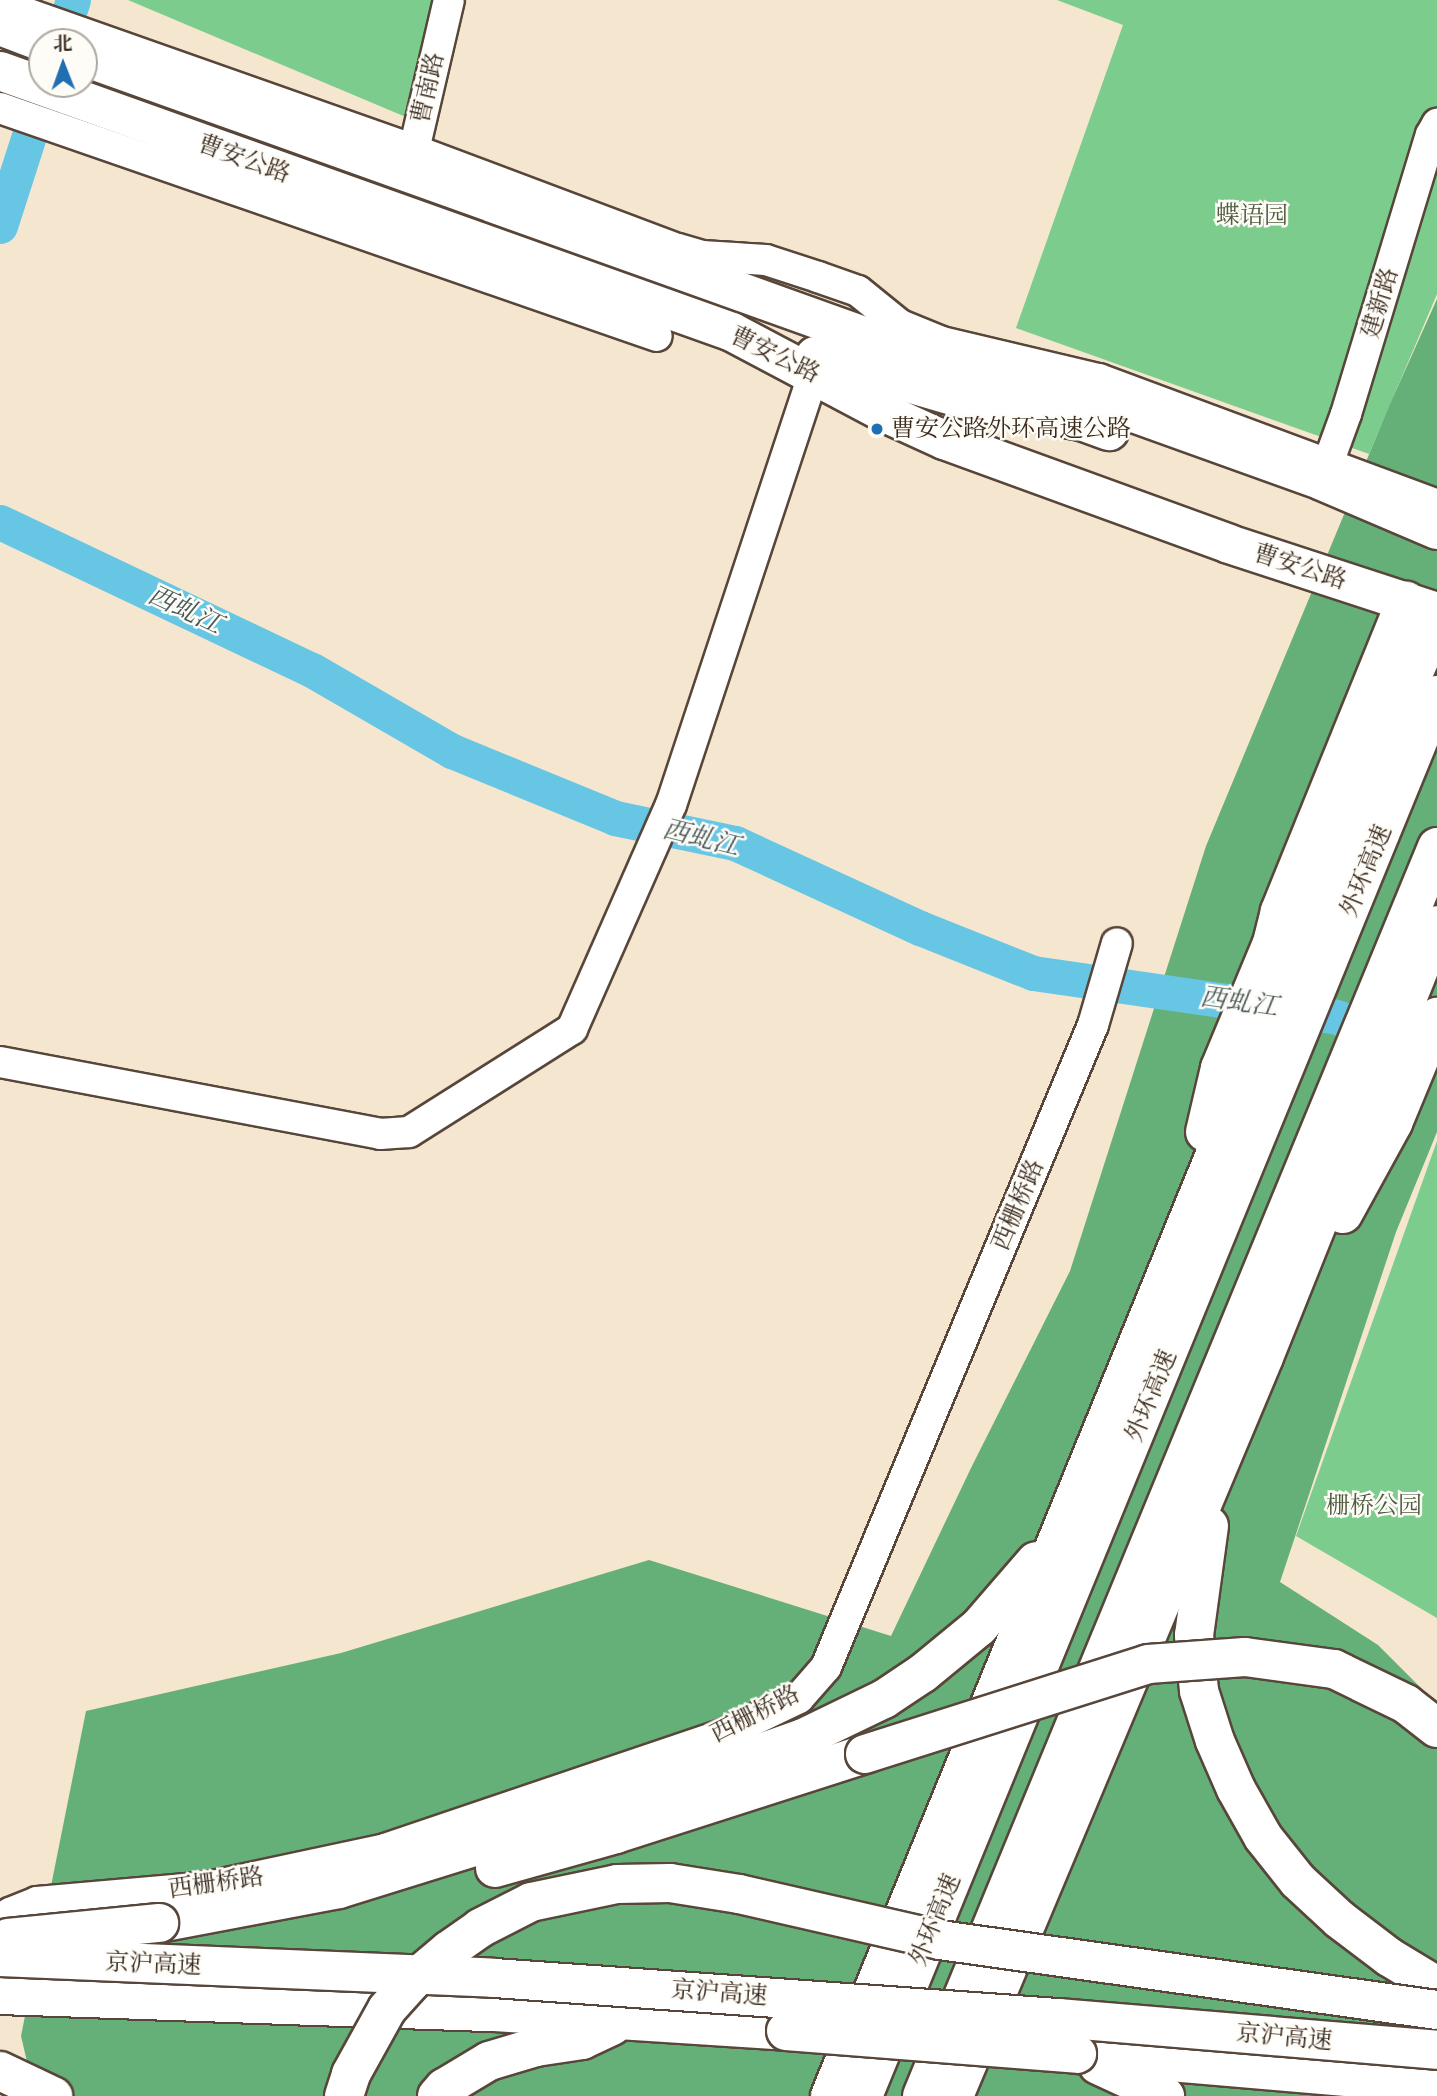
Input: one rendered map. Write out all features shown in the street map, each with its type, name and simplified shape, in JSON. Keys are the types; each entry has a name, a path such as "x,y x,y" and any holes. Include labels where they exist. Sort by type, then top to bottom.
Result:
{"highway":[{"path":"0,26 28,37"},
{"name":"曹安公路","path":"98,58 124,60 408,162 917,355 1081,394 1325,472 1436,526"},
{"name":"曹安公路","path":"0,71 103,125 732,332 814,373 885,413 944,440 1229,544 1429,608"},
{"path":"732,332 963,399 1081,421 1436,526"},
{"path":"1249,1077 1280,911 1429,608"},
{"path":"830,2096 1249,1077 1395,713 1429,608"},
{"name":"外环高速","path":"863,2096 1249,1077 1437,695"},
{"path":"922,2096 1362,1113 1437,846"},
{"path":"954,2096 1264,1357 1437,925"},
{"path":"1362,1113 1437,1017"},
{"path":"1219,1464 1194,1635 1199,1691 1214,1741 1263,1837 1298,1881 1339,1919 1389,1957 1437,1986"},
{"path":"1,1949 339,1889 648,1793 803,1738 884,1699 952,1650 1003,1601 1033,1566 1069,1513"},
{"path":"1,1949 250,1919 435,1884 638,1828 1148,1664 1245,1657 1334,1669 1406,1703 1437,1728"},
{"path":"344,2096 351,2074 387,2009 411,1982 449,1950 480,1928 531,1902 617,1884 670,1883 739,1895 940,1940 1437,2010"},
{"name":"京沪高速","path":"1,1949 535,1980 1058,2018 1437,2050"},
{"name":"京沪高速","path":"0,1994 626,2020 1077,2054 1437,2085"},
{"path":"437,2096 444,2088 489,2061 536,2047 582,2040 626,2020"},
{"path":"1077,2054 1122,2079 1165,2096"},
{"path":"0,2071 53,2096"}],"street":[{"name":"曹南路","path":"408,162 449,0"},
{"path":"0,4 124,60"},
{"path":"0,108 103,125 657,336"},
{"name":"建新路","path":"1325,472 1346,414 1430,135 1437,124"},
{"path":"0,1062 380,1134 409,1132 572,1029 671,805 814,373"},
{"name":"西栅桥路","path":"1,1949 10,1913 37,1902 208,1887 385,1849 724,1734 799,1698 826,1667 1093,1026 1117,943"}],"green space":[{"path":"128,0 448,0 420,123"},
{"name":"蝶语园","path":"1057,0 1437,0 1437,294 1369,454 1016,328 1123,25"},
{"path":"1437,299 1437,1132 1396,1232 1280,1582 1378,1645 1437,1704 1437,2096 35,2096 21,2036 86,1711 341,1653 649,1560 891,1636 971,1468 1070,1271 1206,846 1390,404"},
{"name":"栅桥公园","path":"1437,1141 1437,1618 1296,1536"}],"waterway":[{"path":"64,28 73,0"},
{"path":"0,226 41,98"},
{"name":"西虬江","path":"0,522 312,670 452,751 615,818 735,843 920,928 1033,973 1333,1016 1391,1034"}],"place":[{"name":"曹安公路外环高速公路","path":"877,429"}]}
